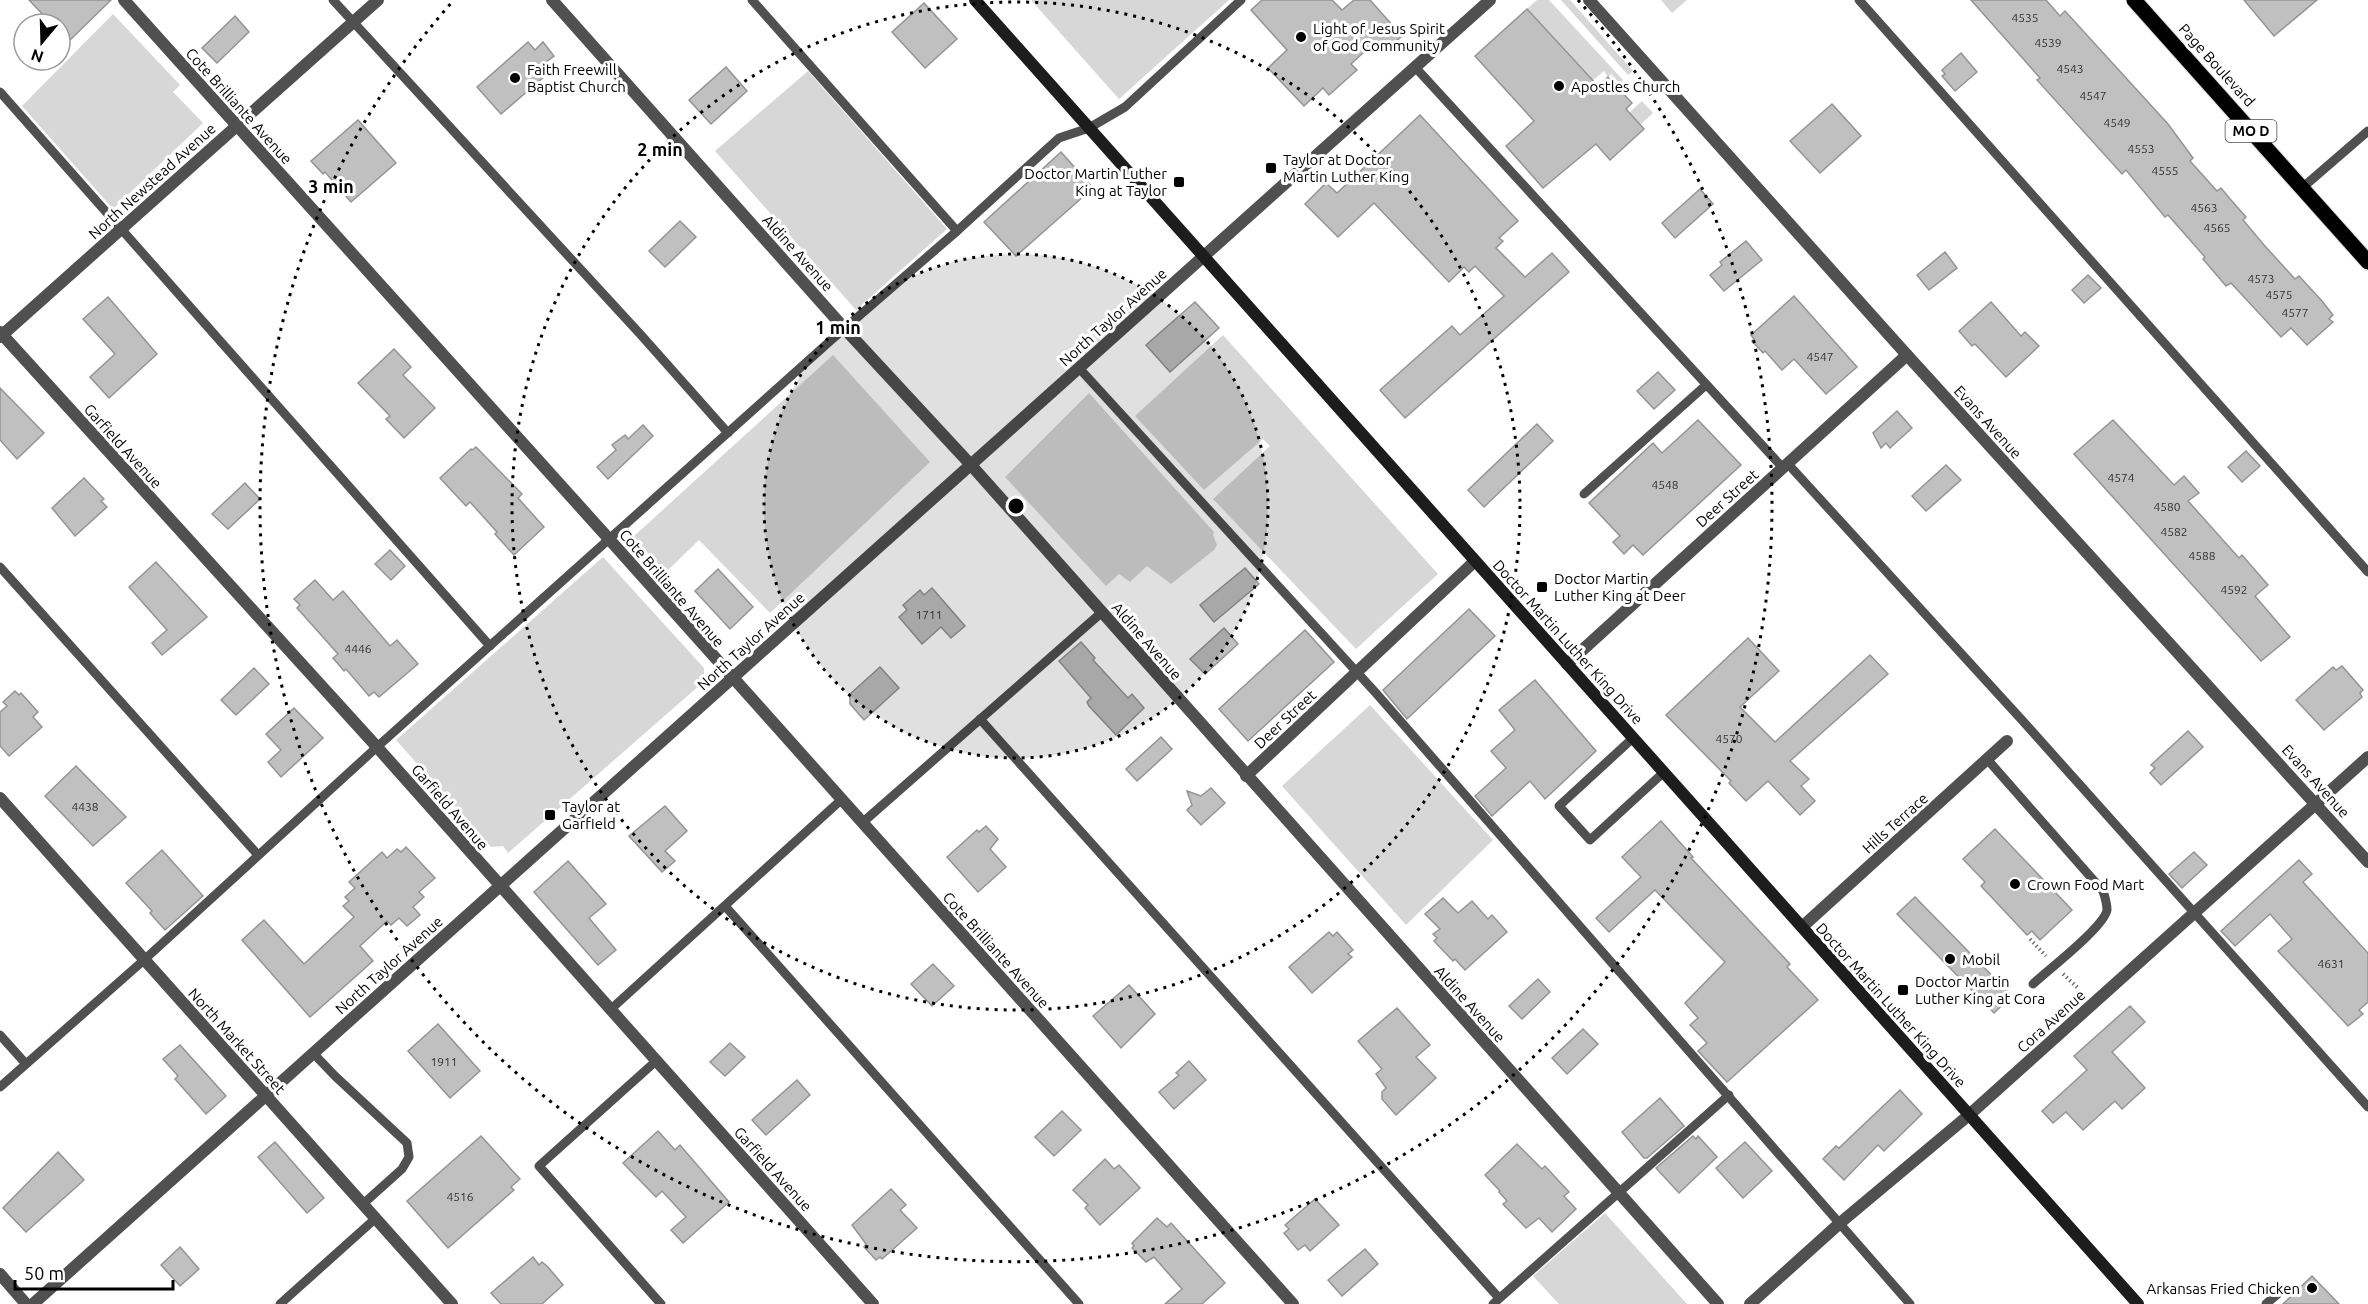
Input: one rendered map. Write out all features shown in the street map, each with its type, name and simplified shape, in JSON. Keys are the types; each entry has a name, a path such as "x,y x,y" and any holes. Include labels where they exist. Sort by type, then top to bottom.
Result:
{"main road":[{"name":"Doctor Martin Luther King Drive","path":"975,0 2138,1304"},
{"name":"Page Boulevard","path":"2134,0 2368,262"}],"street":[{"name":"Cote Brilliante Avenue","path":"124,0 1293,1304"},
{"name":"North Newstead Avenue","path":"1,335 378,0"},
{"name":"Aldine Avenue","path":"552,0 1718,1304"},
{"name":"North Taylor Avenue","path":"33,1304 1490,0"},
{"name":"Evans Avenue","path":"1588,0 2368,862"},
{"name":"Garfield Avenue","path":"1,335 377,747 873,1304"},
{"name":"Deer Street","path":"1567,664 1907,355"},
{"name":"Deer Street","path":"1246,776 1475,561"},
{"name":"Hills Terrace","path":"1802,927 2007,741"},
{"name":"Cora Avenue","path":"1750,1304 1840,1223 1969,1114 2368,757"},
{"name":"North Market Street","path":"0,798 452,1304"},
{"path":"0,1274 26,1304"}],"lane":[{"path":"333,0 728,433"},
{"path":"752,0 957,231"},
{"path":"0,1087 144,960 490,645 1059,138 1089,128 1125,107 1241,0"},
{"path":"1859,0 2368,572"},
{"path":"1415,67 1706,385 1785,466 2195,912 2368,1107"},
{"path":"0,92 490,645"},
{"path":"2302,188 2368,130"},
{"path":"1079,368 1357,672 1910,1304"},
{"path":"1584,494 1706,385"},
{"path":"0,567 258,855"},
{"path":"862,823 1101,613"},
{"path":"980,719 1496,1301 1729,1095"},
{"path":"1633,738 1559,806 1590,840 1663,773"},
{"path":"1987,759 2103,891 2106,900 2107,908 2099,925 2033,984"},
{"path":"610,1010 841,800"},
{"path":"725,906 1079,1304"},
{"path":"0,1035 26,1064"},
{"path":"313,1053 334,1076 407,1143 408,1157 402,1169 363,1204"},
{"path":"656,1061 539,1166 661,1304"},
{"path":"280,1304 375,1218"},
{"path":"2266,1304 2280,1291"}],"path":[{"path":"2030,939 2046,956"},
{"path":"2063,973 2078,988"}],"shaded area":[{"path":"1031,0 1229,0 1119,99"},
{"path":"1537,0 1549,0 1623,80 1620,84 1611,74 1608,77 1604,71 1593,80 1527,9"},
{"path":"1561,0 1570,0 1633,71 1628,75"},
{"path":"1661,0 1687,0 1672,13"},
{"path":"113,14 180,85 173,92 203,123 113,209 22,106 56,72 72,72 72,55"},
{"path":"808,71 947,229 856,310 715,151"},
{"path":"1642,101 1653,113 1640,125 1629,113"},
{"path":"1223,335 1438,574 1356,649 1213,499 1270,446 1263,439 1204,490 1135,416"},
{"path":"833,355 930,462 770,613 699,540 666,572 633,537"},
{"path":"1089,393 1214,532 1217,545 1214,550 1171,584 1147,566 1130,582 1119,574 1106,586 1005,477"},
{"path":"603,557 704,668 701,684 508,853 503,846 491,847 396,740"},
{"path":"1370,705 1493,840 1406,925 1282,786"},
{"path":"1605,1213 1687,1304 1559,1304 1533,1276"}],"building":[{"path":"29,0 111,0 72,38 72,12 40,12"},
{"path":"1262,0 1332,0 1342,10 1354,0 1370,0 1402,36 1384,52 1375,42 1351,64 1357,70 1329,95 1323,88 1304,106 1268,68 1287,50 1251,10"},
{"path":"1971,0 2046,0 2060,16 2065,11 2168,124 2193,158 2190,161 2217,191 2221,188 2246,217 2243,220 2264,245 2295,279 2299,276 2322,301 2333,315 2329,319 2333,322 2307,345 2291,328 2281,337 2231,283 2226,286 2203,259 2205,257 2168,215 2165,217 2126,170 2122,174 2037,80 2040,78"},
{"path":"2244,0 2317,0 2274,36"},
{"path":"924,3 957,39 925,68 892,32"},
{"name":"Apostles Church","path":"1527,9 1598,86 1608,77 1632,103 1626,109 1644,129 1610,160 1596,144 1543,188 1506,146 1534,121 1475,56"},
{"path":"235,16 249,32 217,63 202,48"},
{"name":"Faith Freewill Baptist Church","path":"528,42 535,50 543,42 554,56 546,62 552,70 501,114 477,87"},
{"path":"1961,53 1977,72 1955,91 1942,76 1945,74 1942,70"},
{"path":"726,67 747,91 711,124 689,100"},
{"path":"1832,104 1861,136 1820,173 1790,141"},
{"path":"1420,115 1518,221 1499,238 1503,241 1496,248 1525,277 1552,253 1569,272 1405,418 1380,390 1452,326 1460,335 1504,296 1475,266 1469,272 1464,267 1449,282 1374,203 1338,237 1305,204 1326,183 1337,193"},
{"path":"358,120 396,163 351,202 325,172 323,174 311,161"},
{"path":"1061,152 1093,188 1016,256 984,222"},
{"path":"1700,189 1713,204 1675,238 1662,223"},
{"path":"680,221 696,237 665,267 649,251"},
{"path":"1746,241 1762,260 1724,291 1710,275 1722,265 1720,262"},
{"path":"1945,252 1957,268 1929,290 1917,275"},
{"path":"2088,275 2101,288 2084,303 2072,290"},
{"path":"1794,296 1857,367 1826,394 1794,359 1782,370 1765,351 1763,353 1752,341 1754,339 1751,335"},
{"path":"108,297 157,354 109,398 90,377 115,354 83,319"},
{"path":"1195,302 1219,328 1170,372 1146,345"},
{"path":"1991,302 2021,336 2025,332 2039,346 2006,377 1975,344 1972,346 1959,331"},
{"path":"394,349 411,367 403,375 435,408 404,438 386,419 390,416 358,383"},
{"path":"1658,372 1675,390 1654,409 1637,391"},
{"path":"0,388 44,433 17,459 0,440"},
{"path":"1897,411 1912,428 1890,448 1886,443 1881,448 1873,433"},
{"path":"1698,420 1741,465 1643,555 1633,545 1624,554 1613,542 1620,536 1589,503 1653,443 1662,453"},
{"path":"2113,420 2174,485 2184,476 2199,493 2188,501 2239,558 2242,555 2268,585 2255,596 2290,637 2261,661 2074,454"},
{"path":"1537,424 1553,441 1484,507 1468,490"},
{"path":"643,425 653,436 608,479 597,467 616,450 612,445 625,435 628,439"},
{"path":"476,447 522,494 518,498 544,527 514,555 470,502 466,506 440,478"},
{"path":"2246,451 2260,466 2242,482 2228,467"},
{"path":"1946,465 1961,480 1926,511 1912,496"},
{"path":"84,478 104,499 101,501 107,507 75,536 52,508"},
{"path":"245,483 260,499 228,529 212,514"},
{"path":"390,550 405,566 391,580 375,564"},
{"path":"156,562 207,617 162,655 152,643 167,630 129,587"},
{"path":"1245,568 1259,584 1214,622 1200,605"},
{"path":"718,569 753,607 730,629 695,591"},
{"path":"315,580 333,600 343,591 390,646 397,640 418,664 379,697 374,692 369,696 346,669 344,671 333,658 338,654 297,608 300,605 294,599"},
{"path":"932,588 965,626 951,638 941,627 922,644 899,617 907,610 903,605 920,590 924,595"},
{"path":"1469,609 1495,636 1407,719 1383,690"},
{"path":"1224,628 1238,644 1205,674 1190,659"},
{"path":"1305,630 1334,662 1248,741 1219,709"},
{"path":"1748,638 1779,671 1740,707 1775,742 1870,655 1888,674 1790,761 1809,779 1801,786 1815,801 1800,815 1768,781 1746,801 1729,783 1731,781 1666,715"},
{"path":"1081,642 1095,658 1093,660 1128,698 1132,694 1144,708 1116,735 1089,706 1087,702 1091,698 1059,661"},
{"path":"2342,666 2363,690 2360,693 2362,697 2324,730 2296,700 2333,667 2336,670"},
{"path":"880,667 899,688 864,720 850,704 850,694"},
{"path":"254,668 269,684 236,715 221,700"},
{"path":"1535,680 1596,751 1545,799 1530,781 1492,816 1475,796 1506,768 1491,751 1515,730 1499,710"},
{"path":"15,691 19,695 21,693 38,712 33,717 42,727 9,756 0,746 0,712 7,706 3,702"},
{"path":"294,708 323,738 281,777 268,762 281,750 266,734"},
{"path":"2188,731 2203,747 2161,785 2150,773 2155,768 2151,765"},
{"path":"1161,737 1172,749 1137,781 1126,769"},
{"path":"76,766 126,817 93,846 45,796"},
{"path":"1211,788 1225,803 1201,825 1187,810 1192,805 1187,791 1201,796"},
{"path":"665,806 687,831 665,851 675,861 662,872 629,836"},
{"path":"1661,821 1693,857 1691,858 1790,964 1787,967 1818,1000 1727,1082 1698,1051 1707,1043 1690,1025 1698,1018 1685,1003 1725,962 1655,890 1609,932 1596,918 1641,877 1622,857"},
{"path":"986,826 998,839 990,849 1006,867 978,892 947,857 977,830 979,832"},
{"name":"Crown Food Mart","path":"1995,829 2072,910 2040,940 2032,931 2027,935 1981,886 1985,882 1963,859"},
{"path":"406,847 435,878 419,892 424,897 413,907 420,915 407,926 399,918 391,925 387,921 360,946 373,961 310,1017 242,940 264,920 304,964 354,917 343,906 349,901 345,897 355,888 349,882 382,852 387,858 397,849 401,852"},
{"path":"162,850 203,896 165,930 150,913 152,911 126,883"},
{"path":"2194,852 2207,865 2182,888 2169,874"},
{"path":"2299,860 2312,874 2303,882 2368,953 2368,1002 2359,1010 2363,1014 2348,1026 2278,951 2292,939 2270,914 2235,946 2221,931"},
{"path":"568,861 606,904 589,918 616,950 598,965 534,892"},
{"path":"1915,897 2012,996 1994,1013 1897,914"},
{"path":"1443,898 1458,913 1472,901 1488,919 1492,915 1507,932 1465,970 1434,941 1437,938 1433,934 1440,929 1425,914"},
{"path":"1329,932 1333,936 1337,932 1353,950 1348,954 1352,957 1312,993 1289,967"},
{"path":"933,964 954,986 932,1006 911,984"},
{"path":"1538,979 1550,992 1522,1019 1509,1006"},
{"path":"1129,985 1155,1014 1121,1048 1093,1016"},
{"path":"2130,1006 2145,1022 2112,1052 2145,1088 2122,1109 2115,1101 2083,1130 2066,1112 2053,1123 2042,1111 2087,1070 2074,1056"},
{"path":"1397,1008 1430,1045 1416,1057 1436,1078 1396,1115 1382,1099 1382,1092 1386,1088 1376,1074 1382,1069 1358,1041"},
{"path":"438,1024 480,1071 450,1098 408,1051"},
{"path":"1583,1029 1598,1044 1567,1074 1552,1058"},
{"path":"730,1043 745,1057 725,1076 710,1062"},
{"path":"180,1045 226,1096 206,1114 175,1079 178,1076 163,1059"},
{"path":"1189,1061 1206,1080 1174,1109 1159,1092 1179,1075 1176,1073"},
{"path":"797,1080 810,1095 766,1135 752,1120"},
{"path":"1900,1090 1922,1114 1884,1151 1878,1145 1844,1180 1823,1159 1836,1146 1839,1148"},
{"path":"1660,1098 1684,1126 1647,1158 1644,1158 1622,1132"},
{"path":"1062,1111 1081,1130 1054,1156 1035,1137"},
{"path":"658,1131 675,1150 680,1145 729,1202 683,1243 671,1230 686,1217 662,1191 656,1197 623,1163"},
{"path":"481,1136 520,1179 511,1187 514,1190 448,1248 407,1201"},
{"path":"1693,1136 1696,1139 1698,1136 1717,1157 1679,1193 1656,1168"},
{"path":"275,1142 324,1198 307,1213 258,1157"},
{"path":"1745,1142 1772,1171 1743,1198 1716,1168"},
{"path":"1517,1144 1542,1169 1545,1166 1569,1192 1564,1196 1576,1209 1552,1232 1539,1218 1526,1228 1503,1204 1507,1201 1485,1175"},
{"path":"58,1152 84,1180 26,1232 3,1208"},
{"path":"1105,1159 1114,1169 1119,1165 1140,1188 1100,1225 1085,1208 1088,1205 1073,1190"},
{"path":"891,1189 906,1205 900,1210 917,1228 882,1259 880,1257 876,1260 864,1247 866,1244 852,1225"},
{"path":"1315,1199 1339,1225 1310,1251 1305,1245 1298,1250 1284,1233 1289,1229 1285,1225"},
{"path":"1157,1218 1167,1227 1171,1223 1225,1283 1202,1304 1165,1304 1182,1289 1154,1257 1146,1262 1132,1248 1134,1246 1132,1243"},
{"path":"180,1247 199,1269 180,1286 161,1265"},
{"path":"1365,1249 1378,1264 1342,1296 1328,1280"},
{"path":"533,1257 539,1265 542,1262 548,1267 563,1285 542,1304 501,1304 491,1293"},
{"name":"Arkansas Fried Chicken","path":"2312,1276 2339,1304 2283,1304"}],"place":[{"name":"Light of Jesus Spirit of God Community","path":"1301,37"},
{"name":"Faith Freewill Baptist Church","path":"515,78"},
{"name":"Apostles Church","path":"1559,86"},
{"name":"Taylor at Doctor Martin Luther King","path":"1271,168"},
{"name":"Doctor Martin Luther King at Taylor","path":"1179,182"},
{"name":"Doctor Martin Luther King at Deer","path":"1542,587"},
{"name":"Taylor at Garfield","path":"550,815"},
{"name":"Crown Food Mart","path":"2015,884"},
{"name":"Mobil","path":"1950,959"},
{"name":"Doctor Martin Luther King at Cora","path":"1903,990"},
{"name":"Arkansas Fried Chicken","path":"2312,1288"}]}
